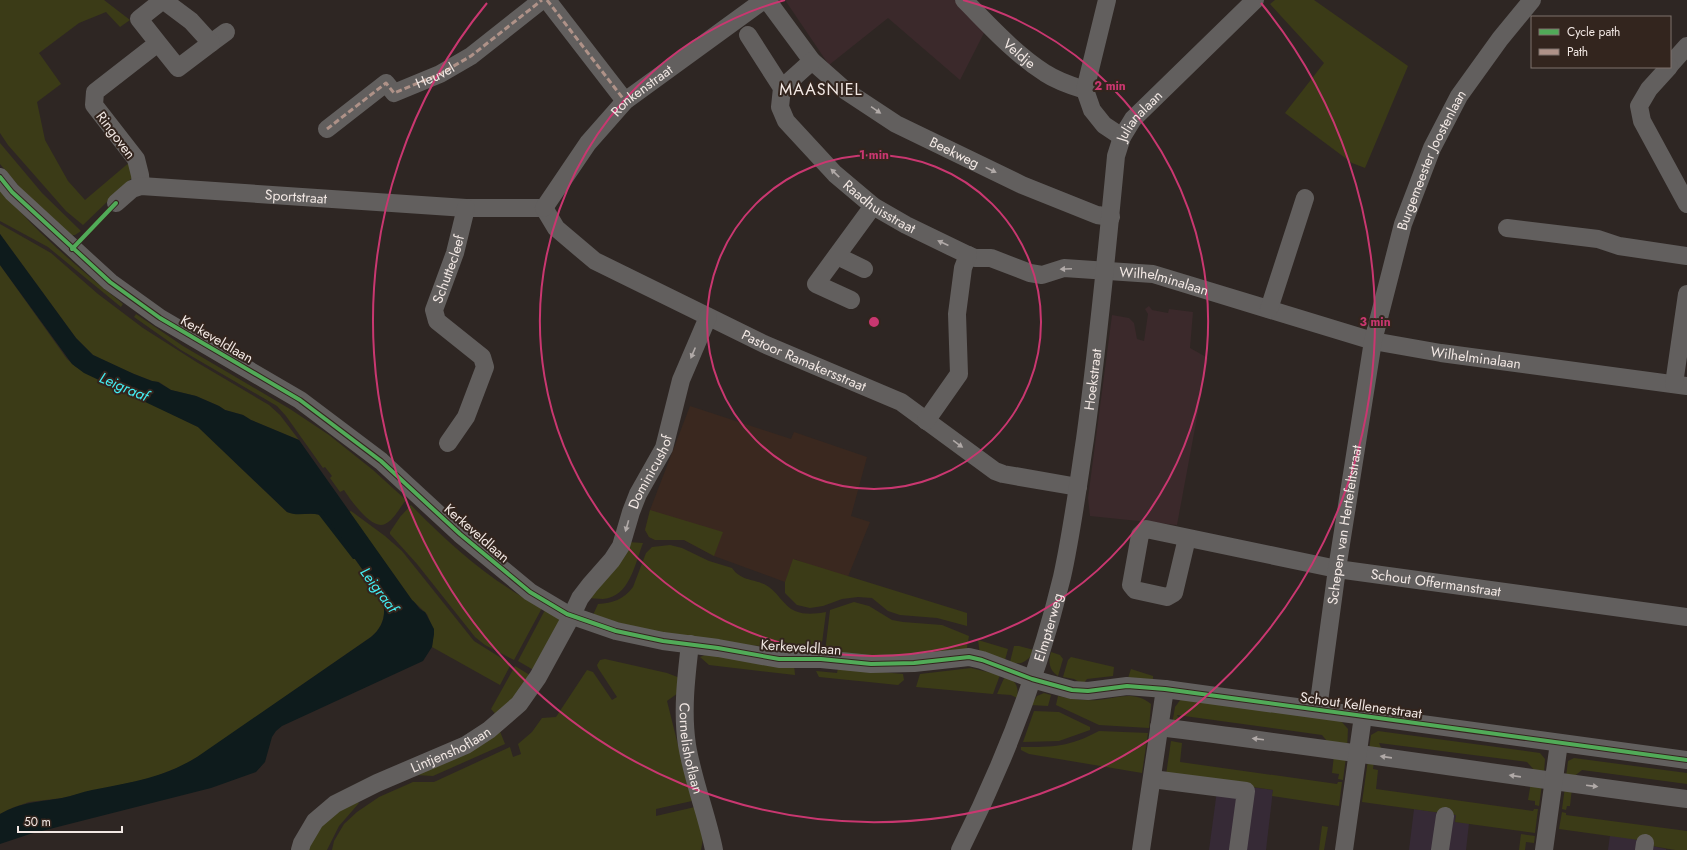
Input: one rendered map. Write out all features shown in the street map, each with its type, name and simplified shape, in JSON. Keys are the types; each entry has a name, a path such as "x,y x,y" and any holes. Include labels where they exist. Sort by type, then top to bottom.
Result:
{"street":[{"path":"211,43 191,21 163,0 139,19 178,68 226,32"},
{"name":"Heuvel","path":"327,129 386,83 394,93 440,74 471,56 542,0"},
{"path":"547,0 625,101"},
{"name":"Ronkenstraat","path":"544,208 588,143 625,101 766,0"},
{"name":"Beekweg","path":"766,0 812,61 846,91 896,124 1022,185 1097,215 1111,217"},
{"name":"Veldje","path":"964,0 990,27 1045,73 1071,86 1085,90"},
{"path":"1107,0 1085,90 1092,110 1104,125 1122,137"},
{"name":"Julianalaan","path":"1105,272 1116,156 1122,137 1133,119 1255,0"},
{"name":"Burgemeester Joostenlaan","path":"1374,340 1403,224 1432,148 1459,96 1500,39 1532,0"},
{"path":"748,35 782,88 812,61"},
{"name":"Ringoven","path":"141,186 136,158 94,105 95,92 158,43"},
{"path":"1671,64 1687,46"},
{"path":"1667,68 1639,106 1642,121 1687,204"},
{"name":"Raadhuisstraat","path":"782,88 780,107 786,121 835,174 873,206 906,225 975,258 991,258 1030,273 1042,275 1064,268 1105,272"},
{"name":"Kerkeveldlaan","path":"0,177 12,192 110,282 160,318 300,400 381,461 460,534 530,592 547,603 572,615 636,636 663,641 779,659 821,659 871,664 914,664 969,657 982,660 1032,679"},
{"path":"116,203 132,190 141,186"},
{"name":"Sportstraat","path":"141,186 466,208 544,208"},
{"path":"1269,309 1305,198"},
{"path":"851,300 816,284 873,206"},
{"name":"Schuttecleef","path":"448,443 466,417 485,368 482,357 437,321 434,310 455,253 466,208"},
{"name":"Pastoor Ramakersstraat","path":"544,208 556,228 595,260 764,344 901,402 995,471 1003,474 1078,487"},
{"path":"1507,228 1598,239 1619,246 1687,256"},
{"path":"926,421 958,374 957,314 963,268 968,255"},
{"path":"836,256 864,269"},
{"name":"Wilhelminalaan","path":"1105,272 1153,274 1374,340 1441,353 1680,385"},
{"name":"Hoekstraat","path":"1078,487 1095,369 1105,272"},
{"path":"1680,385 1687,294"},
{"name":"Dominicushof","path":"572,615 580,598 612,560 621,546 638,494 664,448 681,380 708,317"},
{"name":"Schepen van Hertefeltstraat","path":"1318,709 1337,569 1374,340"},
{"name":"Elmpterweg","path":"960,850 991,786 1032,679 1062,575 1078,487"},
{"name":"Schout Offermanstraat","path":"1187,538 1337,569 1687,617"},
{"name":"Lintjenshoflaan","path":"300,850 302,843 314,821 335,804 378,783 466,745 508,714 519,704 538,678 572,615"},
{"name":"Cornelishoflaan","path":"690,644 686,684 685,717 688,746 714,850"},
{"name":"Schout Kellenerstraat","path":"1032,679 1072,690 1088,691 1127,686 1165,690 1318,709 1687,760"},
{"path":"1141,850 1165,690"},
{"path":"1344,850 1363,716"},
{"path":"1159,727 1358,752 1687,799"},
{"path":"1544,850 1559,743"},
{"path":"1152,779 1246,791 1238,850"},
{"path":"1440,850 1445,816"}],"shaded area":[{"path":"0,0 104,0 130,20 120,27 106,12 79,23 39,53 61,84 37,102 45,140 68,181 85,200 131,161 135,175 83,225 66,211 8,145 0,133"},
{"path":"785,0 955,0 985,31 960,80 888,18 829,65"},
{"path":"1275,0 1314,0 1408,66 1365,168 1352,163 1285,113 1324,63 1270,4"},
{"path":"0,143 42,193 81,231 75,235 68,236 29,198 0,164"},
{"path":"0,189 58,250 123,304 121,307 48,247 0,221"},
{"path":"0,224 51,253 98,294 143,328 269,405 280,415 299,440 251,420 243,415 225,410 196,396 171,390 159,382 152,381 129,372 93,355 76,338 0,234"},
{"path":"0,265 67,359 76,367 198,427 287,512 297,514 317,514 326,518 379,593 384,605 384,617 376,633 371,637 204,753 182,766 151,778 62,798 29,802 0,814"},
{"path":"1149,306 1152,310 1168,313 1169,309 1193,312 1190,348 1208,358 1177,525 1090,516 1088,498 1112,315 1129,318 1134,323 1137,339 1144,341 1148,314 1145,309"},
{"path":"136,314 183,346 290,409 329,435 373,470 406,500 394,516 385,524 380,525 368,519 356,507 344,490 340,492 330,478 332,476 325,467 323,468 286,416 277,406 181,350 134,317"},
{"path":"690,406 791,439 794,432 867,457 851,516 870,522 847,579 794,559 785,582 714,556 684,540 655,540 649,537 645,530 650,510"},
{"path":"411,505 441,535 472,562 505,586 542,608 514,660 485,645 475,637 417,564 390,534 400,517"},
{"path":"650,510 723,532 714,556 684,540 655,540 649,537 645,530"},
{"path":"351,511 385,536 402,551 474,641 511,664 500,685 432,647 434,631 427,614 412,600 349,512"},
{"path":"628,542 643,543 634,569 625,586 620,592 612,597 603,599 587,598"},
{"path":"670,545 682,548 709,561 732,568 742,577 764,584 773,590 787,606 795,611 810,614 826,612 821,651 712,642 643,630 593,615 598,604 617,600 633,587 646,553 652,547"},
{"path":"793,559 967,613 967,626 937,618 900,615 888,611 872,598 858,597 842,599 823,606 810,608 797,605 785,593 785,582"},
{"path":"854,602 869,606 892,620 942,625 969,636 966,653 890,659 825,652 830,610"},
{"path":"545,610 558,618 560,622 537,672 518,661"},
{"path":"978,640 1008,649 1005,660 980,655"},
{"path":"1014,646 1034,650 1030,657 1024,662 1014,663 1010,662"},
{"path":"1051,652 1060,655 1063,659 1058,676 1050,666"},
{"path":"705,655 794,665 795,675 709,665 700,657"},
{"path":"1071,657 1114,667 1113,676 1087,679 1083,684 1074,679 1063,677 1068,660"},
{"path":"605,659 667,673 680,678 678,693 667,701 692,801 656,809 656,816 695,807 704,833 701,850 332,850 334,841 344,824 357,812 379,797 413,782 434,782 510,747 513,757 521,754 518,744 532,732 542,718 556,717 587,670 593,672 612,700 617,697 597,665 600,660"},
{"path":"515,666 533,677 498,717 491,709"},
{"path":"838,668 903,674 904,680 898,685 819,677 816,671 837,673"},
{"path":"971,668 1000,675 993,694 916,687 920,674"},
{"path":"1131,669 1153,676 1153,682 1128,678"},
{"path":"1005,676 1016,684 1018,690 1017,698 1011,695 997,694"},
{"path":"1044,693 1051,695 1048,706 1031,705 1037,696"},
{"path":"1058,696 1088,700 1125,696 1138,697 1151,704 1149,728 1099,725 1056,705"},
{"path":"1181,699 1341,721 1348,729 1347,749 1330,745 1322,735 1177,715 1183,726 1172,725 1175,707"},
{"path":"1034,711 1059,712 1090,727 1090,730 1059,741 1023,742"},
{"path":"499,729 505,744 433,776 415,775"},
{"path":"1099,731 1148,733 1142,773 1029,754 1021,750 1021,747 1043,747 1070,743"},
{"path":"1378,731 1540,753 1545,759 1544,773 1536,772 1527,762 1379,743 1383,752 1369,750 1371,735"},
{"path":"1171,741 1182,743 1180,762 1337,784 1338,782 1342,782 1339,806 1272,796 1273,790 1166,775"},
{"path":"1334,755 1346,757 1343,780 1338,779 1339,774 1332,773"},
{"path":"1574,758 1687,773 1687,784 1582,770 1572,778 1566,777 1568,761"},
{"path":"1368,760 1374,761 1373,769 1378,770 1376,789 1533,811 1534,809 1538,809 1535,833 1455,822 1456,815 1362,802"},
{"path":"1531,782 1542,784 1539,806 1535,805 1535,801 1528,800"},
{"path":"1218,783 1273,790 1266,850 1209,850"},
{"path":"1565,787 1572,788 1570,806 1567,806 1566,810 1562,809"},
{"path":"358,802 359,803 339,826 327,850 307,850 320,827 339,811"},
{"path":"1414,809 1456,815 1455,822 1469,823 1466,850 1409,850"},
{"path":"1562,812 1566,813 1566,815 1687,831 1687,850 1675,850 1652,846 1653,842 1559,829"},
{"path":"1322,826 1328,827 1324,850 1319,850"},
{"path":"1521,834 1535,836 1534,843 1526,842 1525,850 1519,850"},
{"path":"1610,835 1653,842 1653,846 1666,850 1608,850"}],"water":[{"path":"0,234 76,338 93,355 134,374 158,382 171,390 196,396 225,410 243,415 251,420 299,440 412,600 421,610 425,612 434,629 434,634 432,647 423,661 282,726 272,737 265,762 256,772 211,788 30,834 0,844 0,814 8,810 30,803 62,798 146,779 171,770 197,757 376,633 384,617 384,605 379,593 326,518 316,514 292,514 287,512 198,427 84,373 72,364 0,265"}],"waterway":[{"name":"Leigraaf","path":"320,513 354,557"}],"marked path":[{"path":"327,129 386,83 394,93 440,74 471,56 542,0"},
{"path":"547,0 625,101"}],"cycle path":[{"path":"0,177 12,192 110,282 160,318 300,400 381,461 460,534 530,592 567,614 616,631 663,641 718,648 779,659 821,659 871,664 914,663 969,657 982,660 1032,679 1072,690 1088,691 1127,686 1165,689 1687,760"},
{"path":"72,249 116,203"}],"district":[{"name":"MAASNIEL","path":"821,89"}]}
